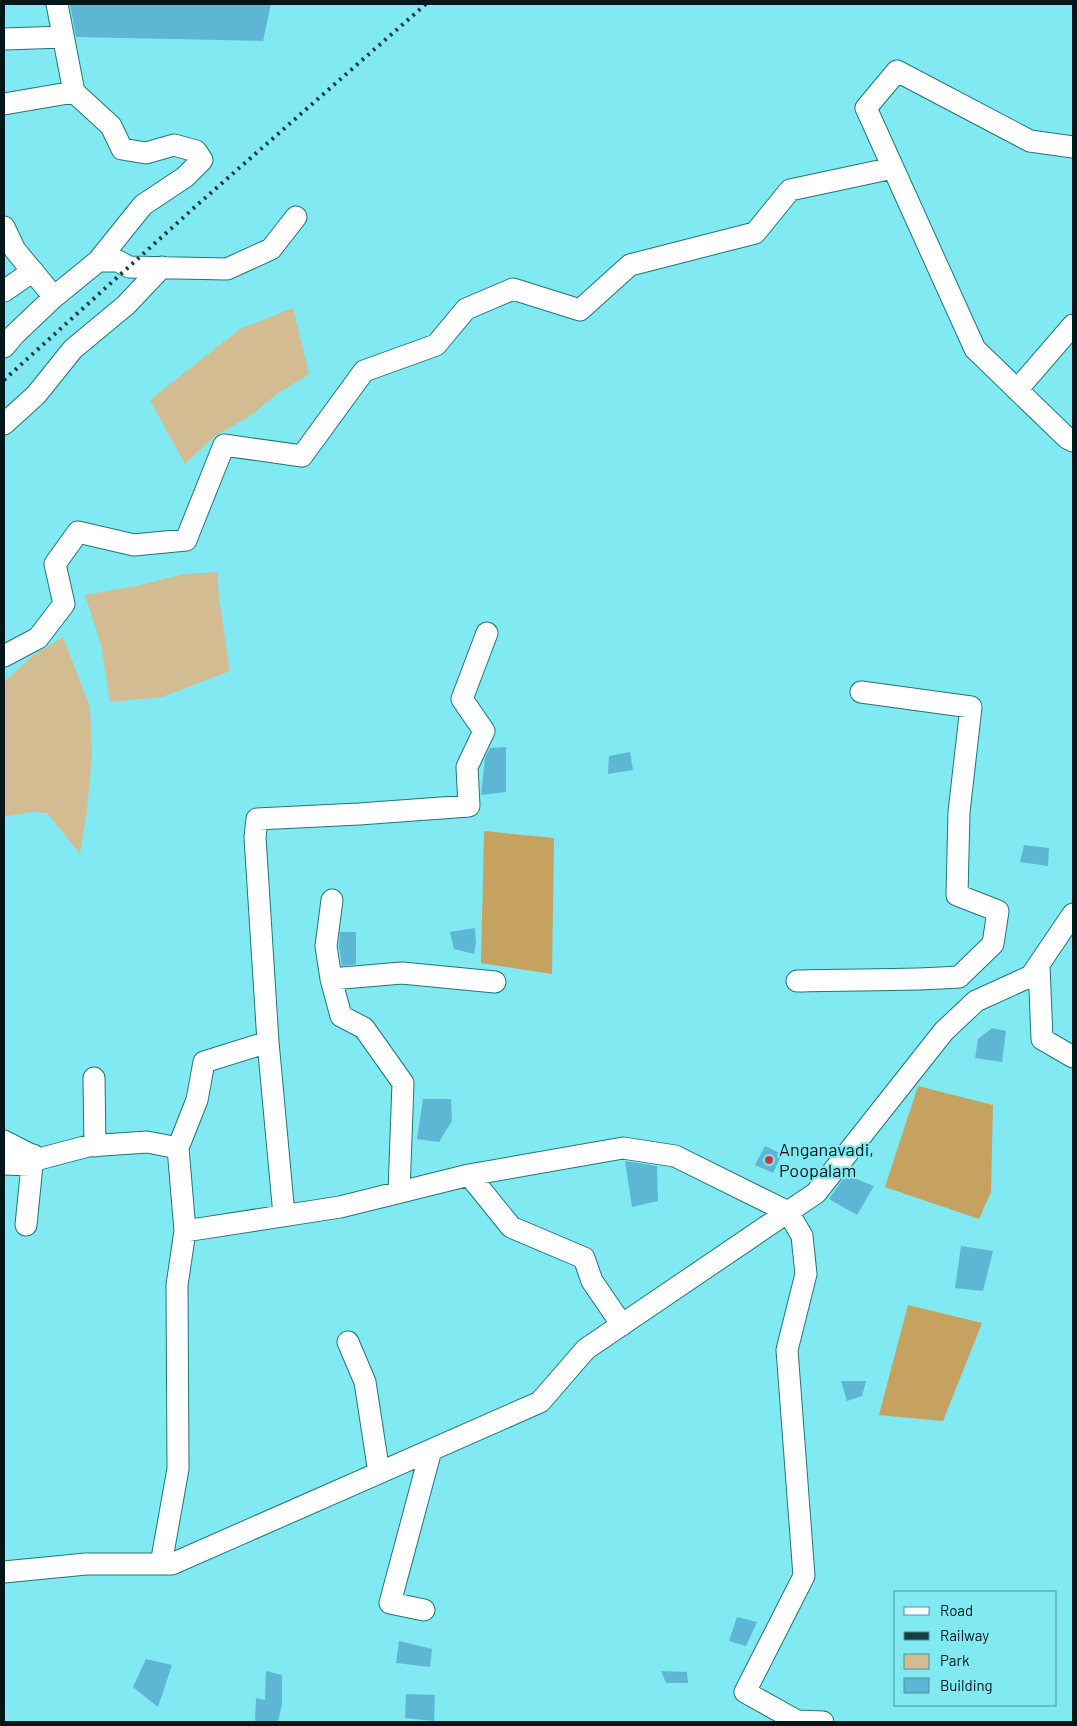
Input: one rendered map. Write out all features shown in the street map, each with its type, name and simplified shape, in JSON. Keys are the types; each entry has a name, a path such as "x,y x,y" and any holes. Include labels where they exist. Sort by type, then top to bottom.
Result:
{"street":[{"path":"4,347 14,335 54,298 98,261 143,205 185,176 202,160 196,151 174,145 146,153 122,149 111,126 74,92 57,4"},
{"path":"4,40 63,37"},
{"path":"1073,147 1030,141 897,71 866,108 975,349 1067,438 1073,440"},
{"path":"4,104 74,92"},
{"path":"4,656 38,638 64,604 55,564 78,532 134,545 186,540 224,446 302,456 364,371 436,345 466,309 513,289 580,310 630,265 754,233 790,190 893,168"},
{"path":"98,261 118,260 129,267 227,269 271,249 296,217"},
{"path":"4,227 15,250 54,298"},
{"path":"4,424 36,395 73,349 126,305 162,267"},
{"path":"4,291 33,271"},
{"path":"1017,390 1073,325"},
{"path":"284,1215 268,1042 255,837 257,819 469,806 467,767 484,731 462,699 487,633"},
{"path":"797,981 855,979 915,980 959,977 993,944 998,911 957,895 959,812 971,707 861,692"},
{"path":"332,900 326,946 331,979 341,1016 364,1028 403,1083 399,1192"},
{"path":"4,1572 86,1564 172,1564 540,1402 586,1349 816,1193 944,1031 976,1001 1031,976 1073,914"},
{"path":"1039,965 1042,1039 1073,1058"},
{"path":"331,979 402,974 495,982"},
{"path":"161,1564 178,1469 177,1285 186,1231 178,1148 197,1100 204,1062 268,1042"},
{"path":"94,1078 95,1146"},
{"path":"4,1141 32,1160"},
{"path":"4,1164 39,1159 88,1146 147,1142 178,1148"},
{"path":"186,1231 340,1207 469,1176 622,1148 675,1156 788,1212 802,1236 806,1274 787,1350 804,1576 745,1692 797,1721 824,1722"},
{"path":"26,1225 32,1160"},
{"path":"469,1176 511,1227 584,1258 592,1281 622,1324"},
{"path":"348,1342 366,1382 379,1472"},
{"path":"424,1610 390,1603 431,1450"}],"green space":[{"path":"293,308 309,374 277,394 250,416 215,436 185,464 150,400 240,329"},
{"path":"217,572 230,671 162,697 110,702 101,644 85,595 136,586 184,574"},
{"path":"63,637 90,707 92,757 87,810 80,854 47,813 32,812 4,815 4,682 31,657"}],"shaded area":[{"path":"484,831 554,838 552,974 481,963"},
{"path":"918,1086 993,1105 991,1192 979,1219 885,1187"},
{"path":"908,1305 982,1323 943,1421 879,1415"}],"building":[{"path":"70,4 271,4 263,41 76,37"},
{"path":"506,747 506,792 481,795 485,758 490,748"},
{"path":"630,752 633,770 608,774 609,756"},
{"path":"1024,845 1049,848 1048,866 1020,862"},
{"path":"475,928 476,943 474,954 454,949 450,932"},
{"path":"340,932 356,932 356,964 342,966 339,946"},
{"path":"992,1028 1006,1031 1002,1062 975,1058 978,1039"},
{"path":"423,1099 451,1099 452,1121 439,1142 417,1139"},
{"name":"Anganavadi, Poopalam","path":"765,1146 782,1154 773,1173 755,1165"},
{"path":"625,1161 657,1166 658,1201 632,1207"},
{"path":"846,1175 874,1186 857,1215 829,1199"},
{"path":"961,1246 993,1251 983,1291 955,1288"},
{"path":"841,1381 866,1381 862,1396 847,1401"},
{"path":"737,1617 757,1622 746,1646 729,1641"},
{"path":"399,1641 432,1649 430,1667 396,1663"},
{"path":"146,1659 172,1665 158,1707 133,1687"},
{"path":"266,1671 282,1675 282,1704 278,1722 255,1722 256,1698 265,1700"},
{"path":"661,1671 687,1672 688,1683 666,1683"},
{"path":"406,1694 435,1695 434,1721 405,1718"}],"railway":[{"path":"4,380 196,206 426,4"}],"place":[{"name":"Anganavadi, Poopalam","path":"769,1160"}]}
